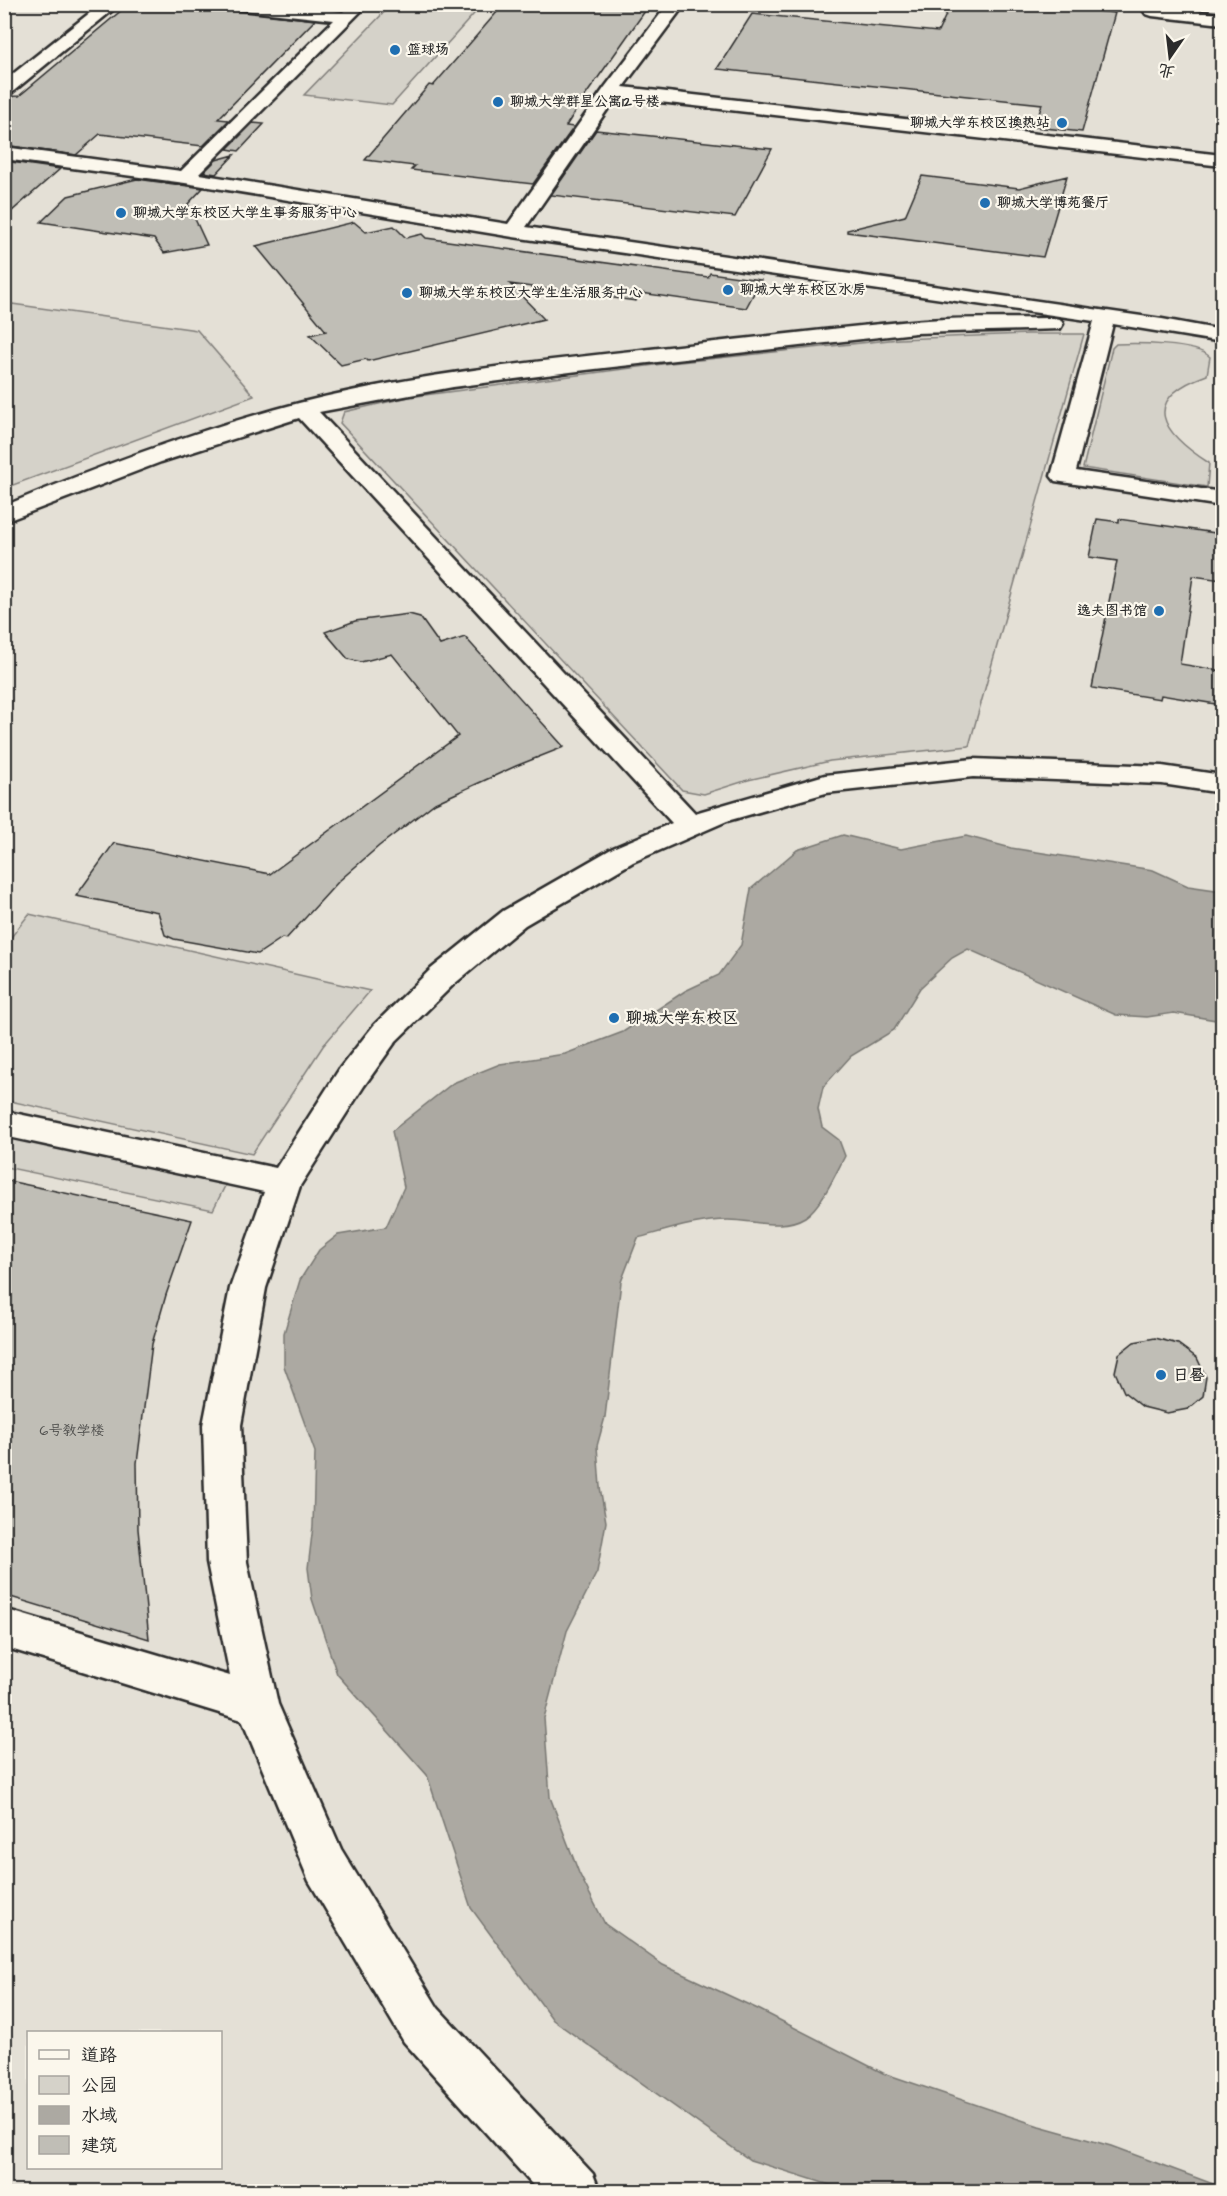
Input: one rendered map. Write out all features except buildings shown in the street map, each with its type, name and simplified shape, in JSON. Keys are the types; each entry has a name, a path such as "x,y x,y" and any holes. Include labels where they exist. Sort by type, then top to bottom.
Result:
{"street":[{"path":"4,90 112,4"},
{"path":"232,4 353,11"},
{"path":"513,231 611,91 677,4"},
{"path":"1147,4 1152,11 1222,19"},
{"path":"185,177 353,11"},
{"path":"611,91 1221,160 1222,139"},
{"path":"4,153 185,177 1062,317 1103,323 1162,325"},
{"path":"4,514 80,483 212,436 304,409 377,393 510,372 819,336 1062,317 1162,325 1222,336"},
{"path":"1103,323 1064,476 1222,499"},
{"path":"304,409 690,825"},
{"path":"575,2192 422,2025 325,1865 257,1704 227,1562 222,1425 248,1288 284,1182 352,1077 385,1033 442,977 514,918 623,855 717,813 825,784 973,768 1162,775 1222,784"},
{"path":"4,1123 284,1182"},
{"path":"4,1628 257,1704"}],"shaded area":[{"name":"聊城大学东校区","path":"5,5 1222,5 1222,2191 5,2191"}],"green space":[{"name":"篮球场","path":"392,4 482,5 392,105 304,95"},
{"path":"5,303 197,330 254,396 5,488"},
{"path":"1084,334 969,746 830,761 748,780 704,794 682,790 340,423 344,412 409,397 670,363 899,339"},
{"path":"1116,344 1180,346 1203,352 1210,357 1207,375 1185,385 1172,395 1165,406 1164,417 1179,440 1209,463 1207,487 1083,468 1112,348"},
{"path":"29,914 370,991 323,1046 252,1154 5,1100 5,945"},
{"path":"13,1136 227,1182 213,1210 5,1167 4,1149"}],"water":[{"path":"843,835 901,849 966,836 1011,848 1153,870 1188,886 1222,891 1222,1021 1174,1013 1147,1017 1116,1015 968,949 952,958 920,988 894,1030 851,1056 823,1087 818,1109 822,1127 839,1140 845,1156 828,1189 811,1212 805,1217 787,1223 768,1224 717,1220 638,1238 621,1282 605,1417 597,1446 600,1487 606,1522 597,1572 567,1631 544,1718 550,1797 579,1873 605,1924 663,1965 760,2010 883,2073 1039,2126 1111,2146 1213,2184 1222,2184 1222,2191 849,2191 750,2160 553,2020 471,1908 427,1775 337,1674 312,1599 308,1568 313,1526 315,1452 284,1366 284,1333 300,1280 319,1250 338,1235 386,1227 404,1187 392,1131 453,1083 500,1064 565,1054 623,1032 685,991 719,975 741,945 751,889 797,850"}],"place":[{"name":"篮球场","path":"395,50"},
{"name":"聊城大学群星公寓12号楼","path":"498,102"},
{"name":"聊城大学东校区换热站","path":"1062,123"},
{"name":"聊城大学博苑餐厅","path":"985,203"},
{"name":"聊城大学东校区大学生事务服务中心","path":"121,213"},
{"name":"聊城大学东校区水房","path":"728,290"},
{"name":"聊城大学东校区大学生生活服务中心","path":"407,293"},
{"name":"逸夫图书馆","path":"1159,611"},
{"name":"聊城大学东校区","path":"614,1018"},
{"name":"日晷","path":"1161,1375"}]}
